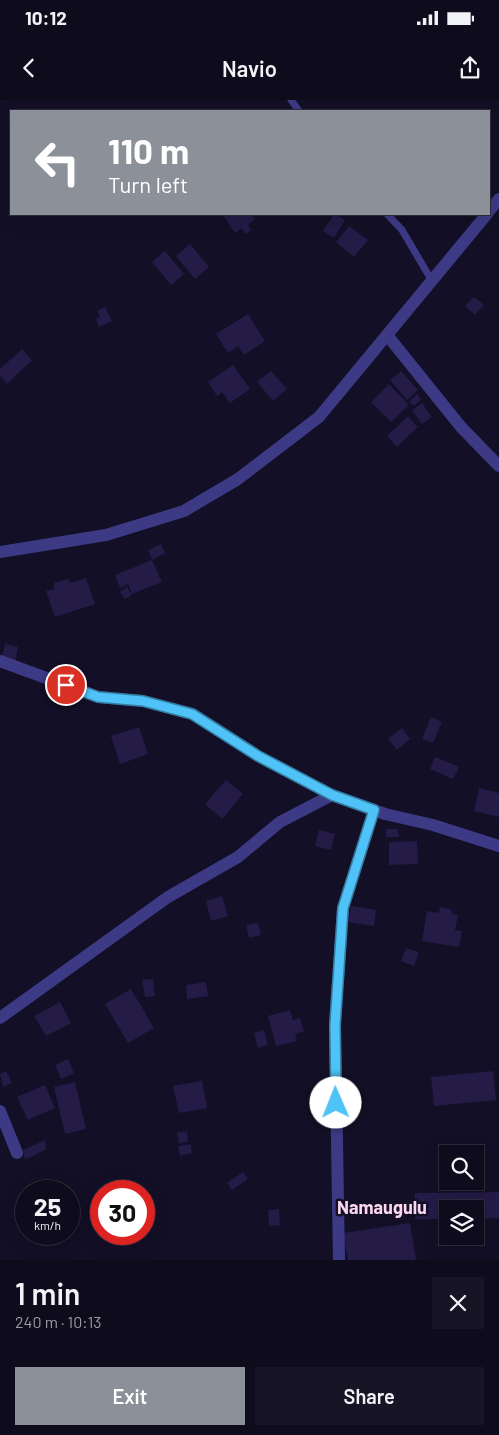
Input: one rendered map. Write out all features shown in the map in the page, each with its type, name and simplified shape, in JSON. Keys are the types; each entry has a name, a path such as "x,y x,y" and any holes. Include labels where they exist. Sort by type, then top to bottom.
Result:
{"street":[{"path":"490,210 499,199"},
{"path":"0,552 106,535 184,511 238,479 319,417 486,215"},
{"path":"387,335 461,427 499,466"},
{"path":"0,661 98,697 143,701 192,714 258,756 332,795 374,810 434,825 499,846"},
{"path":"0,1018 168,897 238,856 280,822 332,795"},
{"path":"339,1260 335,1025 342,918 343,908 374,810"},
{"path":"0,1111 17,1153"}],"lane":[{"path":"388,215 402,230 432,281"}],"building":[{"path":"223,215 252,215 255,219 248,225 251,230 246,234 241,228 235,233"},
{"path":"333,215 345,220 334,238 323,231"},
{"path":"349,226 368,240 354,257 336,242"},
{"path":"190,244 209,267 195,279 176,256"},
{"path":"165,251 184,274 171,285 152,262"},
{"path":"474,297 484,305 475,315 465,306"},
{"path":"105,307 112,321 99,327 96,319 100,317 97,311"},
{"path":"248,314 265,341 244,355 238,346 228,353 216,334"},
{"path":"22,349 32,360 7,384 0,376 0,369"},
{"path":"233,365 250,389 230,403 222,392 217,396 208,382"},
{"path":"271,371 287,389 273,401 257,382"},
{"path":"401,371 418,390 407,400 390,380"},
{"path":"389,384 409,405 391,422 371,402"},
{"path":"417,394 421,399 414,406 409,402"},
{"path":"422,403 432,417 422,424 412,410"},
{"path":"408,416 418,427 397,447 387,436"},
{"path":"161,544 165,553 152,560 148,550"},
{"path":"152,560 162,582 132,594 128,584 120,588 115,575"},
{"path":"86,578 95,604 55,617 46,591 54,589 54,583 68,579 70,583"},
{"path":"127,587 132,595 125,599 120,592"},
{"path":"5,644 18,647 15,663 1,660"},
{"path":"431,717 442,722 433,743 422,739"},
{"path":"139,727 148,754 120,764 111,736"},
{"path":"402,728 410,739 397,750 388,739"},
{"path":"435,757 459,767 453,779 430,769"},
{"path":"226,780 243,794 222,819 205,804"},
{"path":"479,788 499,793 499,817 474,811"},
{"path":"386,829 398,829 399,837 386,837"},
{"path":"319,830 335,834 331,850 315,846"},
{"path":"417,841 418,864 389,865 389,842"},
{"path":"222,896 228,916 211,921 206,901"},
{"path":"351,906 376,910 374,926 348,922"},
{"path":"440,907 451,909 452,914 458,915 455,930 462,931 459,947 422,941 427,911 439,913"},
{"path":"258,923 261,935 249,938 246,925"},
{"path":"406,948 419,952 414,966 401,961"},
{"path":"153,979 155,996 145,997 142,980"},
{"path":"206,982 208,996 187,999 186,985"},
{"path":"131,989 154,1028 128,1043 105,1004"},
{"path":"60,1002 71,1023 46,1036 34,1016"},
{"path":"290,1010 293,1020 300,1018 304,1031 295,1034 297,1041 276,1046 268,1016"},
{"path":"264,1030 268,1045 258,1048 254,1033"},
{"path":"68,1059 74,1073 61,1079 55,1065"},
{"path":"6,1071 12,1083 3,1087 0,1074"},
{"path":"493,1071 496,1100 434,1106 431,1077"},
{"path":"202,1081 207,1108 179,1113 173,1086"},
{"path":"75,1082 86,1129 65,1134 54,1087"},
{"path":"45,1085 55,1108 28,1120 17,1097"},
{"path":"187,1131 188,1142 179,1143 177,1133"},
{"path":"45,1140 46,1149 25,1160 23,1150"},
{"path":"191,1144 192,1153 180,1156 178,1146"},
{"path":"243,1172 248,1179 232,1190 227,1183"},
{"path":"499,1192 499,1218 484,1219 484,1200 439,1200 439,1219 415,1219 415,1193"},
{"path":"279,1209 280,1225 269,1226 268,1210"},
{"path":"410,1223 416,1260 348,1260 343,1233"}],"district":[{"name":"Namaugulu","path":"382,1208"}],"route":[{"path":"66,685 98,697 143,701 192,714 258,756 332,795 374,810 343,908 335,1025 336,1103"}]}
